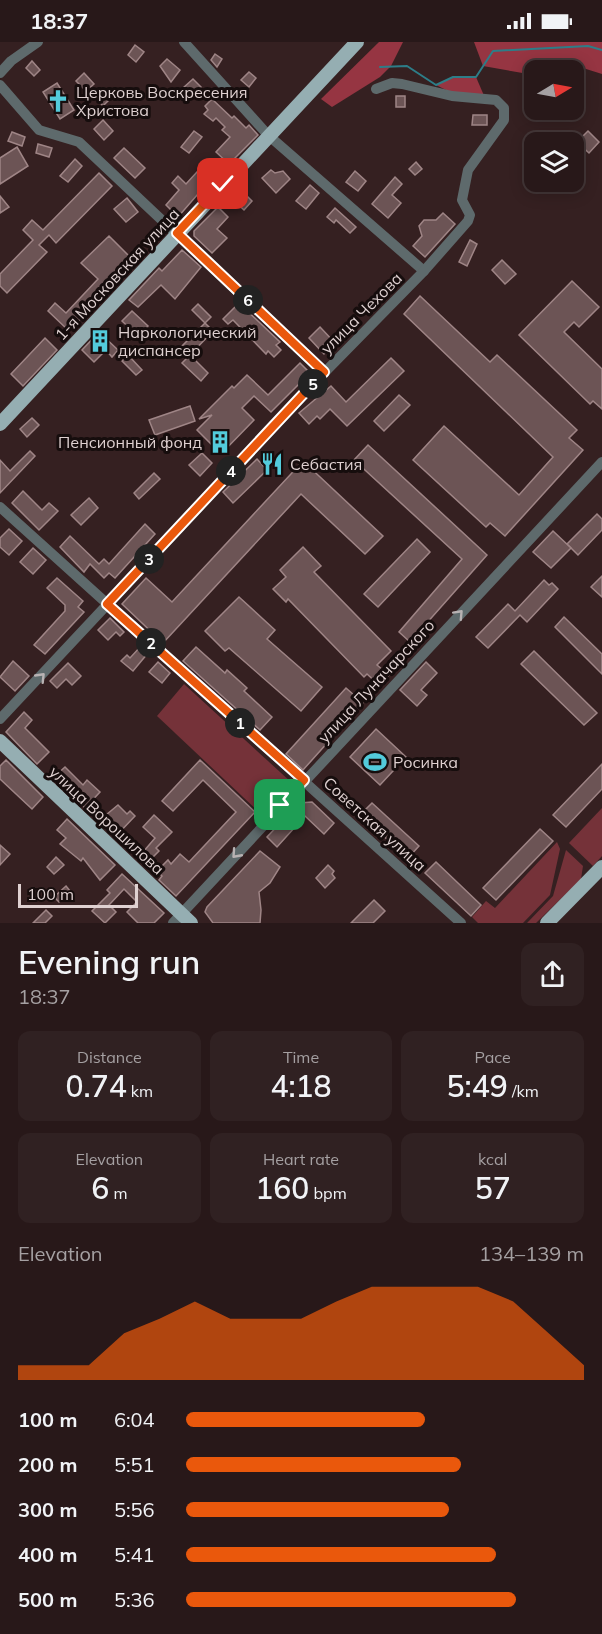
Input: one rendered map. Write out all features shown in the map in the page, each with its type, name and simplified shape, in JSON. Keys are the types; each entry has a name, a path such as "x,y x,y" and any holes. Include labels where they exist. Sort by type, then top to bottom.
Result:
{"main road":[{"name":"1-я Московская улица","path":"0,424 357,42"},
{"name":"улица Ворошилова","path":"0,741 182,920"},
{"path":"548,923 602,867"}],"street":[{"path":"0,73 11,61 38,42"},
{"path":"184,42 268,135 424,271"},
{"name":"улица Чехова","path":"0,719 324,372 424,271 468,221 470,215 462,200 468,170 504,120 504,108 496,100 452,96 402,84 376,89"},
{"path":"0,85 39,130 79,142 324,372"},
{"name":"улица Луначарского","path":"182,920 304,780 602,462"},
{"name":"Советская улица","path":"0,507 461,923"}],"shaded area":[{"path":"379,42 403,42 391,66 380,77 332,107 321,99"},
{"path":"474,42 602,42 602,74 584,68 584,60 551,58 550,60 524,60 524,73 483,66"},
{"path":"453,77 476,77 485,98 456,95 436,85"},
{"path":"184,684 292,783 262,815 157,716"},
{"path":"602,808 602,856 593,866 569,843"},
{"path":"557,842 560,849 550,895 523,923 478,923 472,917 486,901 495,908"},
{"path":"566,850 583,866 581,879 536,923 527,923 553,896"}],"building":[{"path":"135,45 144,52 136,62 128,55"},
{"path":"215,54 222,59 217,67 211,60"},
{"path":"167,59 180,70 171,82 160,66"},
{"path":"32,61 40,70 34,76 26,68"},
{"path":"249,72 256,78 249,87 241,80"},
{"path":"84,73 94,84 86,91 76,81"},
{"path":"193,79 201,87 192,97 183,88"},
{"name":"Церковь Воскресения Христова","path":"57,83 74,110 60,119 43,92"},
{"path":"103,91 110,99 103,106 96,98"},
{"path":"396,96 405,96 405,107 396,107"},
{"path":"212,99 232,118 234,116 246,128 249,125 258,135 229,164 216,152 230,137 222,130 225,127 216,118 213,121 204,114 208,110 205,106"},
{"path":"473,115 487,115 487,125 472,125"},
{"path":"103,120 113,131 104,140 94,129"},
{"path":"194,131 202,137 189,153 181,147"},
{"path":"588,131 599,142 589,153 584,148 584,135"},
{"path":"12,132 25,137 22,146 8,141"},
{"path":"38,144 52,148 49,157 36,153"},
{"path":"17,147 28,166 0,184 0,158"},
{"path":"124,148 145,168 135,178 114,158"},
{"path":"75,159 82,166 68,182 60,176"},
{"path":"207,161 218,171 178,217 166,205 179,190 172,183 178,176 186,184"},
{"path":"416,162 422,169 415,175 409,169"},
{"path":"271,170 275,173 283,171 290,179 276,193 262,178"},
{"path":"355,171 366,181 358,191 346,182"},
{"path":"99,173 112,186 56,243 49,235 39,245 47,252 7,293 0,286 0,274 33,240 23,230 32,220 43,230"},
{"path":"395,177 402,184 392,195 401,203 388,218 372,204"},
{"path":"310,185 319,193 306,209 296,201"},
{"path":"240,189 252,201 244,210 231,198"},
{"path":"0,196 9,207 0,213"},
{"path":"127,198 138,212 126,222 114,209"},
{"path":"218,207 228,217 217,229 227,238 212,253 194,236 194,231"},
{"path":"335,208 356,227 350,233 336,220 334,223 327,217"},
{"path":"443,213 455,224 425,257 413,246 422,236 419,226 424,220 436,220"},
{"path":"109,236 132,259 126,265 124,263 109,279 113,282 99,296 101,298 69,331 48,311 55,303 66,313 98,279 81,263"},
{"path":"470,240 477,244 467,266 459,262"},
{"path":"182,250 201,267 175,299 161,285 138,307 129,300 159,268 162,271"},
{"path":"502,260 516,274 505,284 492,270"},
{"path":"572,281 599,307 579,327 574,322 564,332 602,369 602,409 593,401 590,404 519,335"},
{"path":"420,296 490,362 497,355 577,430 569,438 583,450 505,536 490,523 486,527 413,460 444,426 519,495 553,457 404,314"},
{"path":"239,303 280,342 276,345 281,350 274,357 268,351 266,354 233,320 228,324 223,319"},
{"path":"198,304 211,317 205,323 192,310"},
{"path":"132,311 148,326 138,336 122,321"},
{"path":"205,323 213,331 190,355 181,347"},
{"path":"320,327 335,343 324,354 309,338"},
{"name":"Наркологический диспансер","path":"99,332 118,350 112,357 106,350 94,362 82,350"},
{"path":"45,338 57,350 23,386 11,374"},
{"path":"128,355 142,370 136,375 122,361"},
{"path":"190,355 208,373 201,381 182,363"},
{"path":"391,358 404,371 347,426 330,409 320,419 317,416 309,424 299,413 331,386 346,402"},
{"path":"300,363 310,373 271,412 254,396 242,408 254,420 221,454 197,430 212,415 199,419 232,386 234,388 247,375 268,395"},
{"path":"399,395 410,405 384,431 374,421"},
{"path":"190,406 195,421 155,435 149,420"},
{"path":"32,418 39,425 27,437 20,429"},
{"path":"368,445 487,555 410,642 399,632 462,559 354,460"},
{"path":"30,451 35,456 0,493 0,460 10,471"},
{"path":"202,453 212,463 200,476 189,465"},
{"path":"257,459 267,470 233,503 223,492"},
{"path":"303,461 383,536 365,554 301,494 163,643 122,604 146,578 172,602"},
{"path":"154,473 160,479 139,499 134,493"},
{"path":"23,491 42,510 49,503 58,511 39,530 12,503"},
{"path":"89,498 98,508 81,525 71,515"},
{"path":"597,514 602,519 602,530 578,555 567,544"},
{"path":"145,524 155,534 115,578 109,573 104,578 90,564 84,572 60,547 70,536 99,564 104,559 109,564"},
{"path":"9,529 22,541 9,555 0,547 0,538"},
{"path":"553,531 571,548 551,568 533,552"},
{"path":"417,539 430,552 378,607 364,594"},
{"path":"303,547 321,566 314,572 391,651 377,665 389,675 379,685 367,674 364,677 288,599 286,602 273,589 286,577 280,570"},
{"path":"33,548 46,560 33,574 20,562"},
{"path":"602,576 602,597 591,587"},
{"path":"57,578 83,601 78,607 84,612 45,654 34,645 65,611 65,605 47,588"},
{"path":"544,580 549,585 552,583 558,589 527,622 520,615 488,648 476,637 508,604 515,611"},
{"path":"239,597 275,630 267,639 322,687 301,711 229,648 225,651 205,631"},
{"path":"564,617 602,654 602,674 555,627"},
{"path":"110,618 124,632 120,636 116,632 108,640 98,630"},
{"path":"141,646 148,653 133,671 121,661 127,655 130,658"},
{"path":"196,647 225,673 227,670 247,688 244,691 272,717 260,730 183,661"},
{"path":"534,651 597,713 584,725 521,664"},
{"path":"13,661 29,676 15,691 0,677"},
{"path":"158,662 170,673 162,683 149,672"},
{"path":"426,662 437,673 421,690 427,695 417,706 400,690"},
{"path":"68,663 81,676 72,685 66,679 57,688 50,681"},
{"path":"346,688 363,703 303,770 286,754"},
{"path":"24,712 32,720 25,728 49,752 37,764 6,732"},
{"path":"376,729 406,757 380,785 350,757"},
{"path":"6,760 43,797 32,809 0,779 0,766"},
{"path":"200,760 255,812 176,896 159,880 162,876 157,871 168,860 171,864 180,854 189,862 236,812 203,780 173,811 162,801"},
{"path":"602,764 602,789 566,827 553,815"},
{"path":"65,767 83,785 87,780 100,792 85,808 53,778"},
{"path":"312,802 334,823 324,834 305,816 277,847 267,837 299,803"},
{"path":"372,803 419,846 408,858 360,815"},
{"path":"118,805 127,814 130,811 135,816 116,836 100,820"},
{"path":"154,815 172,832 156,848 159,851 145,865 138,858 155,838 143,827"},
{"path":"67,819 115,865 100,880 83,858 81,861 60,844 66,838 57,830"},
{"path":"540,829 553,841 496,900 483,888"},
{"path":"0,845 10,854 0,865"},
{"path":"260,851 280,867 270,883 259,892 260,923 213,923 205,912 207,907"},
{"path":"56,857 64,865 54,874 47,867"},
{"path":"436,862 481,905 471,916 425,873"},
{"path":"328,865 334,871 332,874 335,878 325,888 316,878"},
{"path":"122,874 164,913 154,923 138,923 127,912 137,902 124,889 109,905 116,912 105,923 92,911 110,893 107,890"},
{"path":"66,886 70,891 59,902 54,897"},
{"path":"374,900 385,911 373,923 351,923"},
{"path":"46,910 52,916 45,923 33,923"}],"waterway":[{"path":"380,67 407,66 436,85 453,77 476,77 493,51 588,46 602,50"}],"place":[{"name":"Церковь Воскресения Христова","path":"58,101"},
{"name":"Наркологический диспансер","path":"100,341"},
{"name":"Пенсионный фонд","path":"220,442"},
{"name":"Себастия","path":"272,464"},
{"name":"Росинка","path":"375,762"}],"route":[{"path":"223,184 177,233 324,372 107,604 304,780 280,805"}]}
